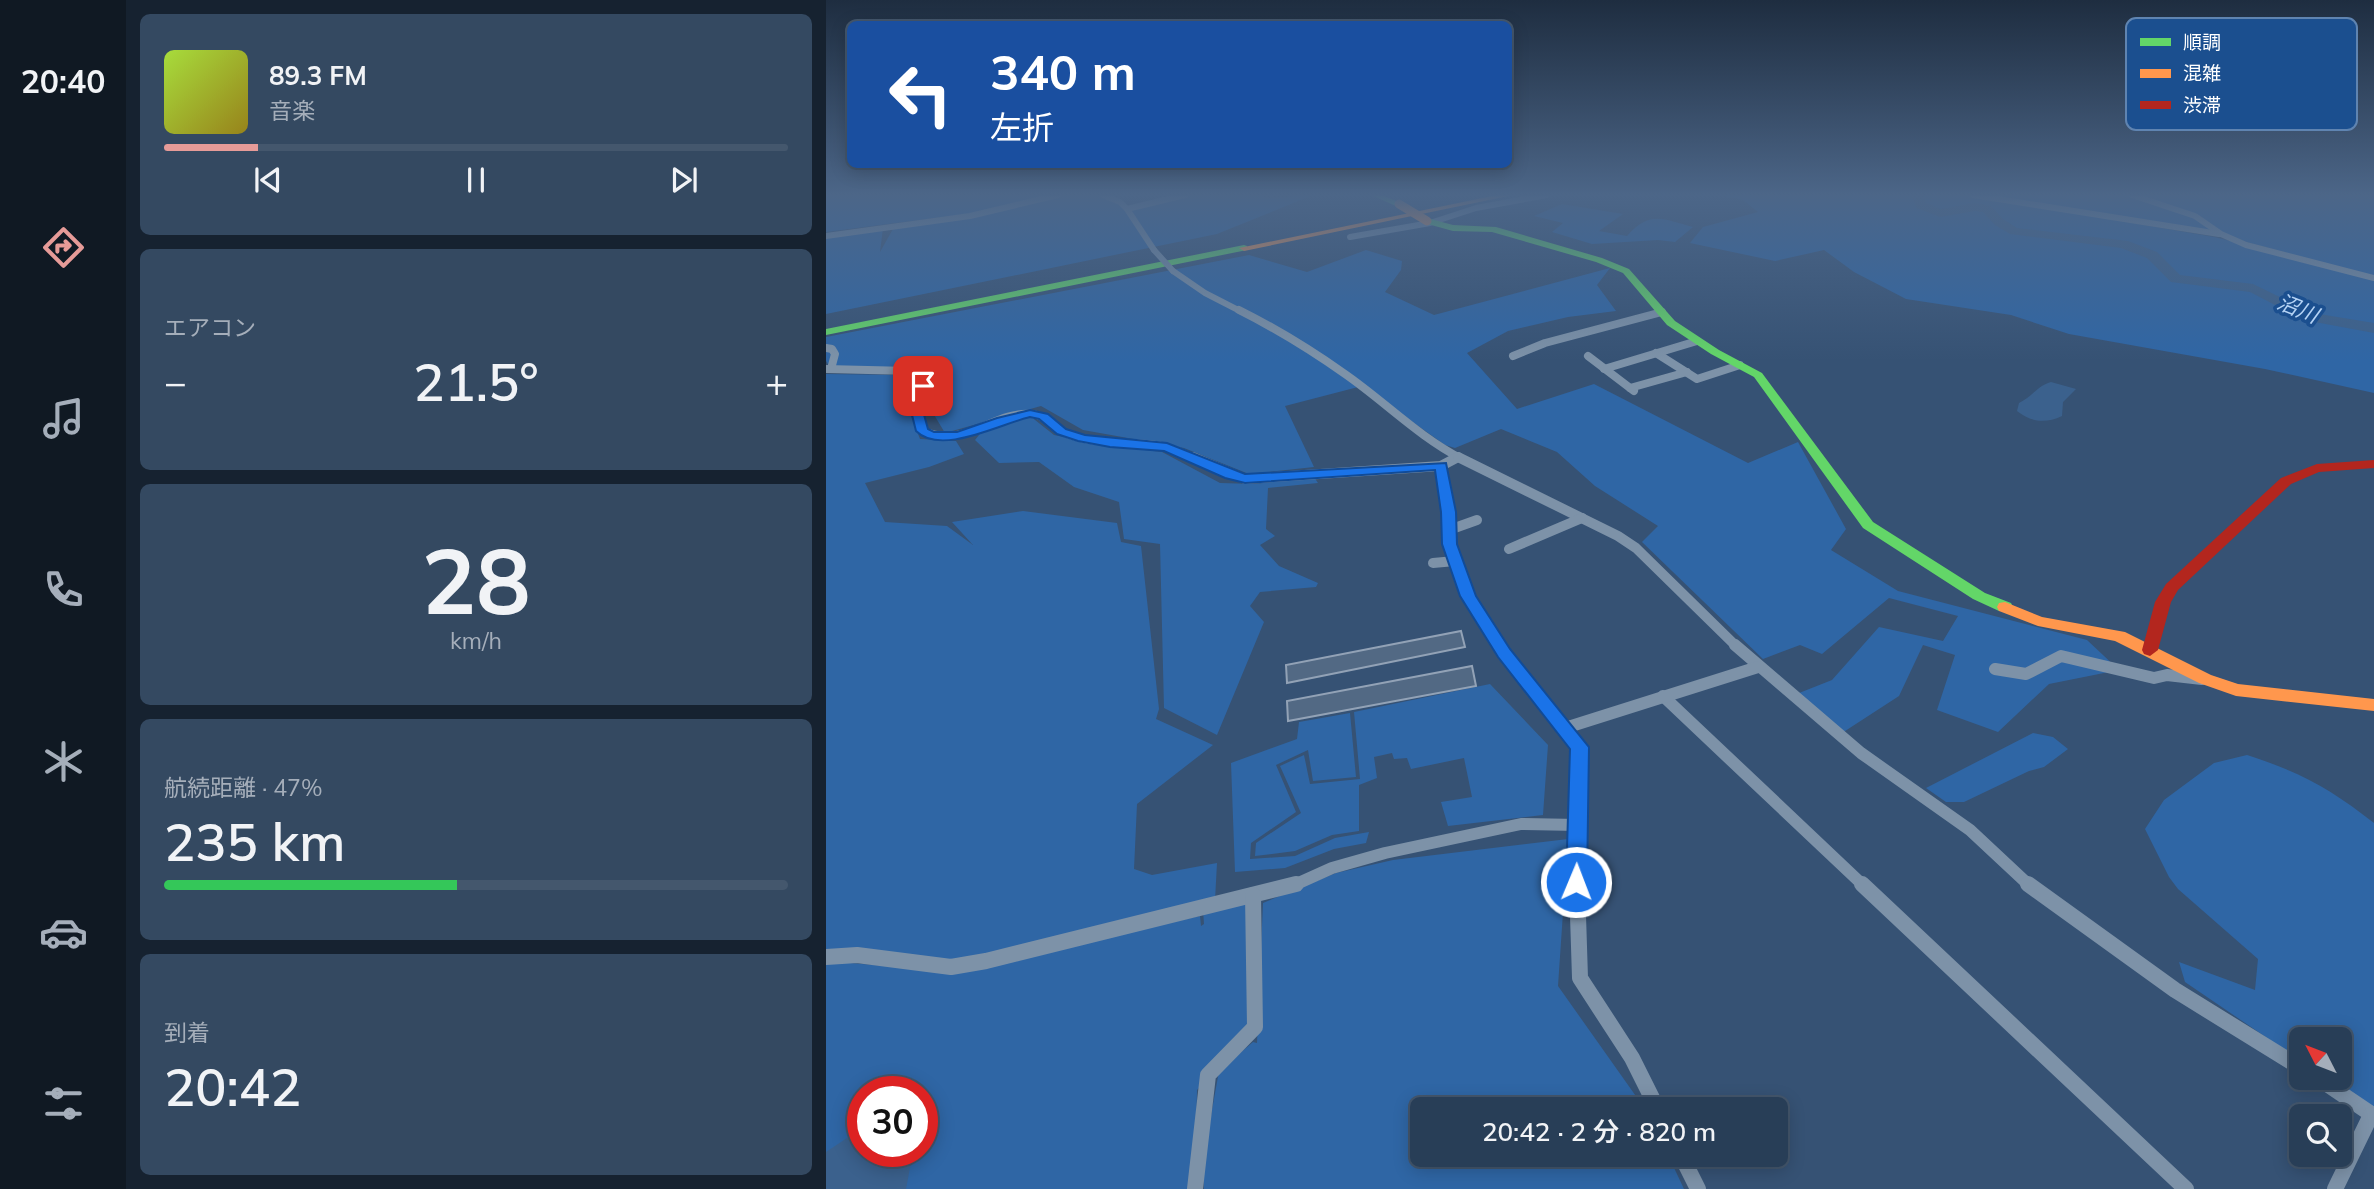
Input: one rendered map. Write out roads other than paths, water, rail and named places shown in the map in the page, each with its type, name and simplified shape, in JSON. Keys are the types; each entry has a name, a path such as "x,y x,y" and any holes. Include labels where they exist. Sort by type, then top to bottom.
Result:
{"main road":[{"path":"826,323 1194,250"},
{"path":"826,332 1232,250"},
{"path":"1566,250 1626,271 1671,323 1697,341 1758,375 1868,525 1979,596 2038,621 2119,636 2205,679 2236,690 2374,705"},
{"path":"2150,650 2163,602 2172,587 2286,481 2317,468 2374,464"}],"street":[{"path":"1154,250 1173,271 1205,293 1269,326 1345,374 1458,457 1582,518 1636,548 1758,667 1861,752 1970,830 2020,878 2175,990 2289,1061"},
{"path":"2266,250 2374,278"},
{"path":"1513,356 1545,342 1662,312"},
{"path":"1604,369 1697,341"},
{"path":"826,348 832,349 835,354 829,369 910,371 922,379 917,411 923,431 931,436 958,436 1001,420 1030,414 1044,417 1061,432 1110,443 1167,447 1230,475 1245,478 1441,466 1458,457"},
{"path":"1656,353 1697,379 1740,365"},
{"path":"1588,356 1632,390 1687,372"},
{"path":"1441,466 1449,544 1468,596 1504,653 1579,747 1576,920 1580,978 1632,1058 1652,1097"},
{"path":"1509,549 1582,518"},
{"path":"1449,530 1477,520"},
{"path":"1433,563 1455,561"},
{"path":"1995,669 2025,674 2034,672 2050,658 2061,656 2154,678 2167,675 2205,679"},
{"path":"1565,728 1758,667"},
{"path":"1663,696 2186,1189"},
{"path":"826,957 857,955 951,967 1035,950 1286,888 1371,857 1439,841 1521,824 1578,825"},
{"path":"1195,1189 1208,1075 1255,1027 1252,895"},
{"path":"2335,1090 2373,1116 2335,1189"},
{"path":"1687,1167 1698,1189"}],"waterway":[{"name":"沼川","path":"2140,250 2152,255 2176,279 2253,288 2309,317 2374,328"}]}
